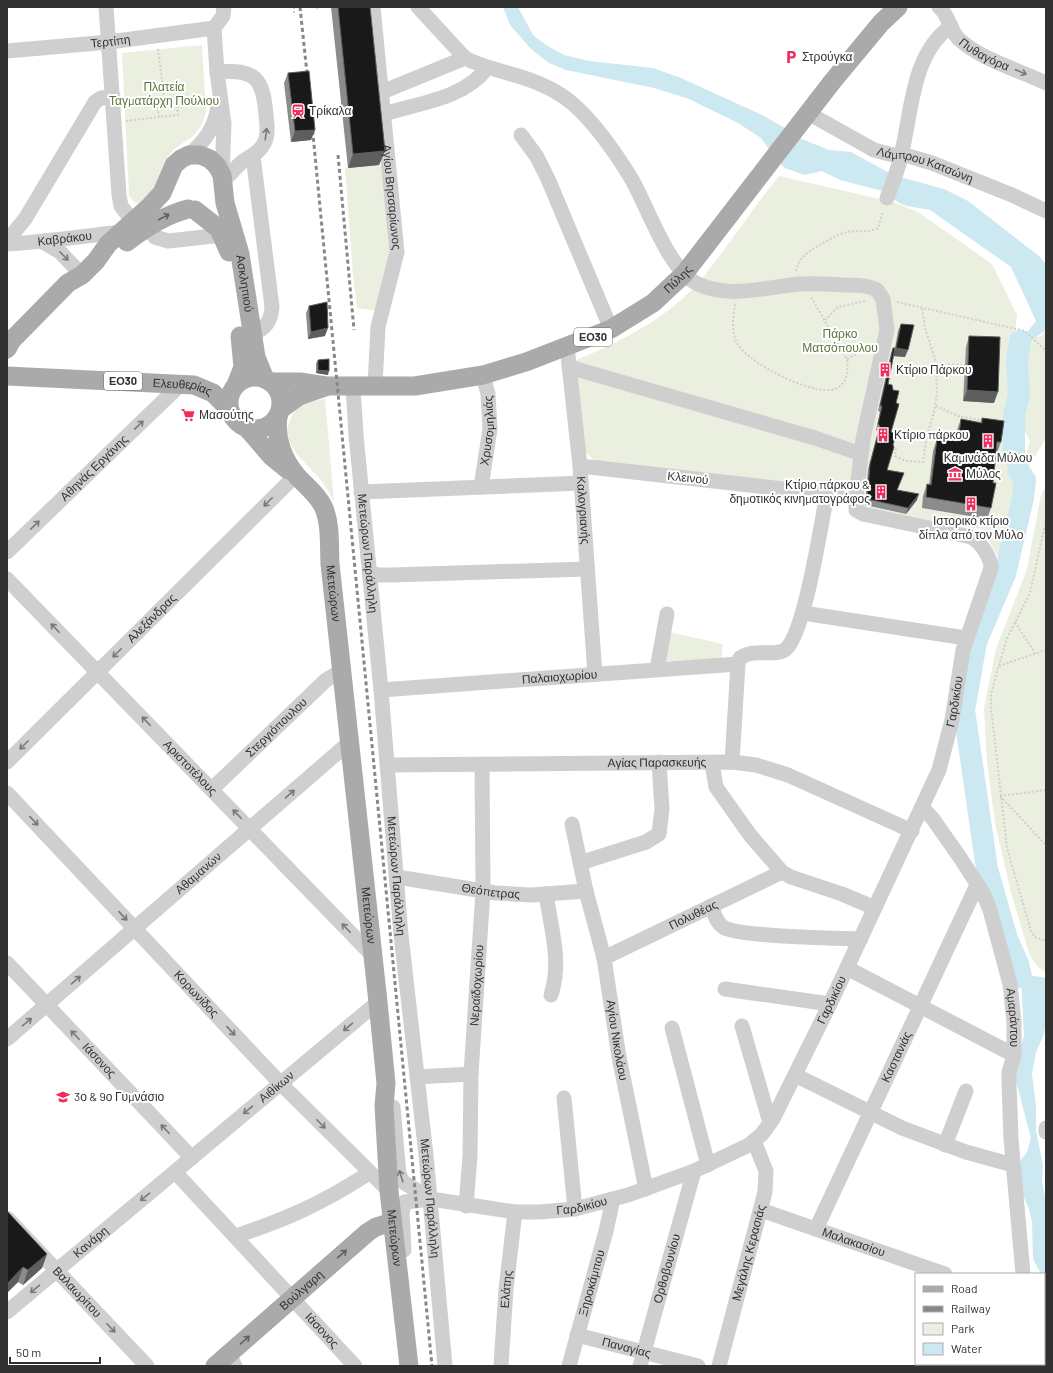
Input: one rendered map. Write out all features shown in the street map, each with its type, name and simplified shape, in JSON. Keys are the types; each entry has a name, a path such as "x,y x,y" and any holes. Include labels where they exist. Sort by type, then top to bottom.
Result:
{"main road":[{"name":"Πύλης","path":"353,386 415,386 483,375 526,362 611,329 653,303 684,274 806,115 881,23 898,7"},
{"name":"Ασκληπιού","path":"189,155 200,155 210,159 217,166 223,181 225,203 240,254 256,357 268,381"},
{"path":"134,228 158,198 168,182 169,173 174,165 189,155"},
{"path":"7,349 12,340 68,283 82,275 96,262 108,244 134,228 171,214 210,206 216,201 223,181"},
{"name":"Ασκληπιού","path":"168,182 169,191 173,199 180,205 211,221 223,235 229,255 243,358 241,376 236,385"},
{"path":"7,352 20,344 74,289 82,275"},
{"name":"Ελευθερίας","path":"7,376 182,383 203,388 213,393 230,410 236,421 247,428"},
{"name":"ΕΟ30","path":"236,385 250,378 268,381 300,382 326,386 353,386"},
{"path":"268,381 280,394 280,413"},
{"path":"230,410 230,397 236,385"},
{"name":"ΕΟ30","path":"247,428 264,428 272,424 280,413 299,396 326,386"},
{"name":"Μετεώρων","path":"280,413 278,439 287,462 296,475"},
{"name":"Μετεώρων","path":"247,428 272,457 296,475 317,496 327,518 330,564 343,670 386,1083 384,1106 389,1191 409,1366"},
{"name":"Βούλγαρη","path":"226,1362 293,1298 368,1232 376,1227 392,1222"}],"street":[{"path":"106,7 121,206 134,228 155,237 168,240 223,235"},
{"path":"189,155 209,134 218,112 214,100 217,72 214,28 223,16 224,7"},
{"name":"Αγίου Βησσαρίωνος","path":"373,7 397,252 378,327 375,385"},
{"path":"418,7 465,58 487,68 542,84 573,104 592,124 631,178 672,257 684,274 696,283 712,289 738,291 798,284 835,284 872,287 877,290 883,299 887,321 886,339 861,454 856,497"},
{"name":"Πυθαγόρα","path":"939,7 946,13 956,36 972,49 1046,83"},
{"path":"887,198 901,158 910,108 922,66 932,45 951,26"},
{"name":"Τερτίπη","path":"7,51 109,42 214,28"},
{"path":"382,92 465,58"},
{"path":"384,114 459,91 472,83 487,68"},
{"path":"217,72 241,72 258,80 262,86 265,101 267,137 264,144 253,156 236,168 223,181"},
{"path":"7,241 25,219 95,102 101,98 113,97"},
{"path":"214,100 224,124 223,181"},
{"name":"Λάμπρου Κατσώνη","path":"806,115 874,150 901,158 912,157 951,170 1046,211"},
{"path":"521,135 537,157 548,179 611,329"},
{"path":"252,334 266,325 271,314 272,307 253,156"},
{"name":"Καβράκου","path":"7,244 43,242 58,238 134,228"},
{"path":"43,242 60,252 82,275"},
{"name":"Καλογριανής","path":"566,346 580,466 595,674"},
{"path":"569,367 815,438 861,454"},
{"name":"Χρυσομηλιάς","path":"481,486 490,429 488,394 483,375"},
{"name":"Αθηνάς Εργάνης","path":"7,552 182,383"},
{"name":"Μετεώρων Παράλληλη","path":"353,386 361,492 381,690 401,935 431,1199 445,1366"},
{"name":"Κλεινού","path":"580,466 856,497"},
{"name":"Αλεξάνδρας","path":"7,762 296,475"},
{"path":"361,492 581,483"},
{"path":"732,762 738,664 740,658 751,652 772,653 785,649 793,640 803,613 827,494"},
{"name":"Γαρδικίου","path":"431,1199 466,1206 516,1212 540,1212 575,1209 646,1190 701,1168 754,1141 762,1134 770,1123 830,1004 923,808 939,770 952,720 960,660 966,638 991,568 989,560 980,544 972,537 863,514 856,510 856,497"},
{"path":"370,573 392,575 588,569"},
{"name":"Αριστοτέλους","path":"7,579 373,956"},
{"path":"803,613 966,638"},
{"path":"657,669 667,614"},
{"name":"Παλαιοχωρίου","path":"381,690 738,664"},
{"name":"Στεργιόπουλου","path":"212,789 326,680 343,670"},
{"name":"Αθαμανών","path":"7,1039 47,1006 350,741"},
{"path":"580,863 646,842 659,834 662,809 659,762"},
{"name":"Αγίας Παρασκευής","path":"387,765 732,762 774,770 912,831"},
{"path":"712,763 716,787 750,835 782,872 791,877 842,894 875,908"},
{"name":"Νεραϊδοχωρίου","path":"466,1206 470,1156 471,1074 484,891 482,765"},
{"name":"Κορωνίδος","path":"7,792 280,1083 369,1173 389,1191"},
{"name":"Αμαράντου","path":"923,808 933,819 977,885 990,910 1010,984 1014,1022 1014,1055 1009,1072 1009,1083 1013,1165 1020,1214 1024,1273"},
{"name":"Αγίου Νικολάου","path":"572,824 586,891 604,958 619,1056 646,1190"},
{"name":"Πολυθέας","path":"604,958 782,872"},
{"name":"Θεόπετρας","path":"396,877 484,891 546,894 586,891"},
{"name":"Καστανιάς","path":"816,1229 977,885"},
{"path":"546,894 557,965 556,981 551,995"},
{"path":"711,906 719,923 723,927 733,931 784,936 861,938"},
{"name":"Ιάσονος","path":"7,964 192,1158"},
{"path":"847,968 1014,1055"},
{"path":"725,989 830,1004"},
{"name":"Αιθίκων","path":"175,1172 378,1002"},
{"path":"742,1026 770,1123"},
{"path":"672,1028 701,1168"},
{"path":"417,1077 471,1074"},
{"path":"795,1076 902,1128 946,1144 1013,1165"},
{"path":"386,1083 393,1104 399,1174 403,1182 431,1199"},
{"path":"946,1144 966,1091"},
{"path":"564,1098 575,1209"},
{"name":"Μεγάλης Κερασιάς","path":"719,1366 762,1210 766,1187 766,1171 754,1141"},
{"name":"Ορθοβουνίου","path":"642,1359 701,1168"},
{"name":"Ιάσονος","path":"175,1172 355,1366"},
{"name":"Κανάρη","path":"7,1312 175,1172"},
{"path":"236,1236 299,1213 335,1195 369,1173"},
{"path":"403,1311 407,1284 407,1270 402,1212 405,1202 431,1199"},
{"name":"Ξηροκάμπου","path":"569,1366 606,1231 612,1199"},
{"name":"Μαλακασίου","path":"762,1210 943,1273"},
{"name":"Ελάτης","path":"501,1366 502,1332 516,1212"},
{"name":"Βαλαωρίτου","path":"7,1218 147,1366"},
{"name":"Παναγίας","path":"577,1335 642,1359 698,1366"}],"path":[{"path":"294,7 294,14"},
{"path":"317,7 318,11"},
{"path":"158,48 164,103"},
{"path":"177,107 214,100"},
{"path":"115,122 178,115 176,102 157,104 159,117"},
{"path":"738,291 733,319 735,337 742,350 759,364 788,380 818,389 832,390 839,387 845,379 848,366 847,359 813,300 798,284 795,272 801,259 812,250 845,232 867,231 878,228 887,198"},
{"path":"825,320 834,311 844,305 883,299 1025,331 1046,351"},
{"path":"896,448 895,456 902,460 923,462 927,436 936,406 935,364 925,328 922,308"},
{"path":"847,359 886,339"},
{"path":"935,364 965,365"},
{"path":"936,406 958,416 985,421"},
{"path":"966,422 967,418"},
{"path":"1046,520 1030,593 1007,638 991,695 1000,796 1007,848 1027,921 1035,937 1046,941"},
{"path":"1015,622 1036,654"},
{"path":"999,666 1046,650"},
{"path":"1000,796 1046,790"},
{"path":"1000,796 1046,845"}],"green space":[{"name":"Πλατεία Ταγματάρχη Πούλιου","path":"202,45 206,112 203,122 194,135 178,146 167,158 151,192 139,203 134,202 129,196 122,53"},
{"path":"382,165 390,258 377,311 357,308 345,168"},
{"name":"Πάρκο Ματσόπουλου","path":"779,176 893,202 918,212 992,264 1017,315 1003,454 1020,457 1004,564 1002,564 982,529 872,513 837,491 596,462 584,451 574,361 610,345 645,326 662,315 692,290 705,275"},
{"path":"1046,330 1046,438 1029,466 1024,462 1030,441 1026,433 1017,422 1016,414 1024,390 1025,376 1022,340 1041,336"},
{"path":"325,399 334,501 321,480 295,451 288,435 288,426 292,416 298,408 306,403"},
{"path":"1046,486 1046,973 1038,967 1030,956 1011,893 995,823 987,762 984,708 996,649 1027,569 1041,495"},
{"path":"669,632 723,644 721,660 664,661"}],"water":[{"path":"503,7 518,7 533,35 546,45 564,55 589,61 653,68 681,78 762,115 788,130 792,135 829,150 851,152 893,175 944,189 968,201 1039,256 1046,264 1046,330 1035,338 1020,341 1036,321 1011,267 930,210 907,206 899,203 883,191 840,180 822,171 804,175 785,168 779,163 761,138 738,123 689,99 654,88 566,70 549,63 531,49 510,25"},
{"path":"1034,976 1046,978 1046,1021 1044,1034 1036,1052 1032,1074 1036,1106 1036,1130 1043,1166 1042,1180 1046,1203 1046,1360 1045,1273 1040,1273 1033,1259 1032,1222 1029,1209 1022,1193 1020,1169 1021,1160 1027,1152 1031,1138 1013,1070 1024,1036 1021,977"}],"building":[{"path":"338,7 370,7 385,151 353,154"},
{"path":"309,71 315,130 295,131 288,73"},
{"path":"327,302 328,328 311,332 309,306"},
{"name":"Κτίριο πάρκου","path":"901,324 914,325 908,350 896,348"},
{"path":"969,336 1000,337 998,392 967,390"},
{"path":"893,348 895,348 888,384 892,385 893,390 899,391 896,403 899,404 891,432 896,434 893,445 894,447 887,470 904,473 897,490 919,494 908,508 867,499 870,464 880,426 878,424 882,406 880,406"},
{"path":"329,359 329,371 318,370 318,360"},
{"path":"982,418 1004,421 1001,442 997,442 993,483 996,483 991,508 926,497 927,484 931,485 937,439 958,441 961,419 982,423"},
{"path":"7,1211 47,1254 28,1270 23,1267 7,1284 8,1243"}],"waterway":[{"path":"1014,456 1014,414 1019,395 1017,361 1020,341"},
{"path":"1018,470 1025,480 1023,498 1005,574 976,642 964,710 987,869 1007,939 1018,964 1021,977"}],"railway":[{"path":"300,7 308,83"},
{"path":"312,124 432,1366"},
{"path":"338,155 354,330"}],"place":[{"name":"Στρούγκα","path":"791,57"},
{"name":"Τρίκαλα","path":"298,111"},
{"name":"Κτίριο Πάρκου","path":"885,370"},
{"name":"Μασούτης","path":"188,415"},
{"name":"Κτίριο πάρκου","path":"883,435"},
{"name":"Καμινάδα Μύλου","path":"988,441"},
{"name":"Μύλος","path":"955,474"},
{"name":"Κτίριο πάρκου & δημοτικός κινηματογράφος","path":"881,492"},
{"name":"Ιστορικό κτίριο δίπλα από τον Μύλο","path":"971,504"},
{"name":"3ο & 9ο Γυμνάσιο","path":"63,1097"}]}
